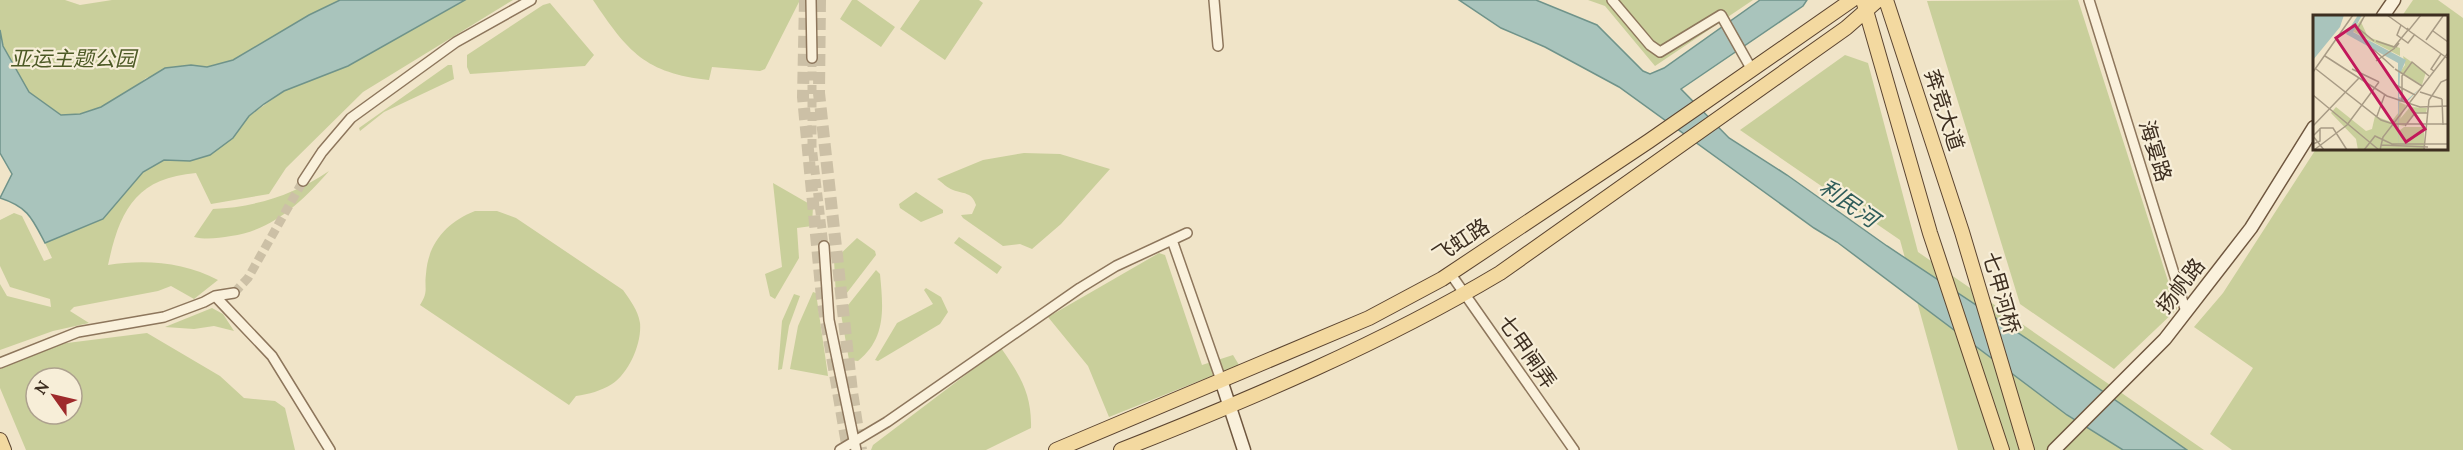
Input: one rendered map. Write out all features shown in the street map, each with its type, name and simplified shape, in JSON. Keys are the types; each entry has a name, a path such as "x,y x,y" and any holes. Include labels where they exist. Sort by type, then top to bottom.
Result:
{"main road":[{"name":"飞虹路","path":"1056,450 1369,318 1450,273 1649,141 1852,0"},
{"path":"1121,450 1231,406 1380,337 1500,273 1720,116 1864,6 1878,0"},
{"name":"奔竞大道","path":"1886,0 1962,232"},
{"path":"1864,6 1930,233 2002,450"},
{"name":"七甲河桥","path":"1962,232 2027,450"},
{"path":"0,440 4,450"}],"street":[{"path":"303,181 322,152 351,118 456,42 531,0"},
{"path":"811,0 812,58"},
{"path":"1214,0 1218,46"},
{"path":"1611,0 1650,45 1660,52 1721,15 1752,70"},
{"name":"海宴路","path":"2089,0 2186,312"},
{"path":"2384,15 2394,0"},
{"name":"扬帆路","path":"2054,450 2165,339 2251,228 2313,129"},
{"path":"840,450 855,446 1080,288 1116,266 1187,233"},
{"path":"1172,240 1231,406 1244,450"},
{"path":"824,246 829,320 855,446"},
{"name":"七甲闸弄","path":"1450,273 1574,450"},
{"path":"0,363 60,337 164,317 201,304 215,296 234,293"},
{"path":"215,296 272,356 330,450"}],"green space":[{"name":"亚运主题公园","path":"0,0 65,0 80,5 112,0 340,0 309,15 233,60 207,67 191,65 146,78 131,90 101,107 80,114 61,115 29,92 14,69 3,46 0,30"},
{"path":"465,0 513,0 363,92 286,168 269,194 211,204 196,173 175,176 159,182 134,200 118,228 108,265 150,262 192,269 218,280 194,299 171,286 158,291 74,307 70,311 89,323 53,331 0,350 0,284 7,296 51,307 50,299 10,287 0,266 0,220 14,213 22,216 44,261 52,258 45,243 103,219 142,172 164,160 190,161 233,138 249,116 284,91 348,66"},
{"path":"593,0 800,0 765,69 760,71 712,67 709,80 669,72 640,57 617,33"},
{"path":"852,0 857,0 895,27 881,47 840,19"},
{"path":"920,0 979,0 983,3 945,60 900,29"},
{"path":"1588,0 1753,0 1655,66 1605,6"},
{"path":"2078,0 2177,309 2114,369 2020,304 1927,1"},
{"path":"2413,0 2438,0 2463,18 2463,450 2232,450 2210,434 2253,368 2194,327 2223,293 2315,150 2448,150 2448,15 2403,15"},
{"path":"550,3 594,55 585,66 470,74 467,67 467,55 543,5"},
{"path":"1845,55 1868,63 1918,252 2204,450 1958,450 1900,240 1740,130"},
{"path":"448,65 452,65 454,79 384,112 360,131 359,128"},
{"path":"1024,153 1060,154 1110,169 1061,224 1032,249 1020,244 1003,246 963,218 961,215 972,214 976,205 974,201 967,194 951,189 937,179 983,160"},
{"path":"329,171 297,204 260,228 246,233 208,239 194,237 213,209 244,206 274,198 302,187"},
{"path":"773,183 813,206 812,226 797,228 799,258 775,299 770,296 765,274 782,267"},
{"path":"916,192 943,210 943,213 921,222 900,208 899,204"},
{"path":"475,211 497,211 516,218 623,290 637,314 640,331 637,348 629,365 612,384 576,396 569,405 420,305 425,293 428,263 435,243 456,221"},
{"path":"959,237 1002,267 997,274 954,243"},
{"path":"857,238 875,251 876,255 843,298 836,297 834,260"},
{"path":"1159,253 1165,255 1202,365 1233,355 1239,365 1109,417 1088,366 1048,317"},
{"path":"876,270 880,274 882,298 878,332 874,342 858,361 849,360 841,314"},
{"path":"926,288 941,297 948,312 940,324 878,361 875,360 897,323 933,304 924,290"},
{"path":"813,292 816,293 828,376 790,369 798,326"},
{"path":"794,294 800,296 789,326 782,369 778,370 782,321"},
{"path":"212,308 223,314 234,331 214,326 194,329 165,327"},
{"path":"147,333 220,376 244,398 275,401 285,408 295,450 26,450 0,388 0,369 59,344"},
{"path":"1001,348 1024,385 1031,416 1031,428 986,450 871,450 873,445"}],"water":[{"path":"340,0 465,0 348,66 284,91 249,116 233,138 210,155 190,161 164,160 143,172 103,219 45,243 28,214 17,205 0,198 12,174 0,153 0,30 3,46 29,92 61,115 80,114 101,107 165,68 191,65 207,67 233,60 309,15"},
{"path":"1459,0 1536,0 1597,25 1643,71 1650,74 1664,68 1760,0 1807,0 1803,6 1681,89 1729,138 1787,175 1887,246 2026,338 2187,450 2123,450 2067,415 1837,242 1814,228 1619,87 1545,47 1501,28"}],"tunnel":[{"path":"805,0 803,97 822,298 848,450"},
{"path":"820,0 819,93 852,392 861,450"},
{"path":"812,58 812,146 824,246"},
{"path":"234,293 248,278 303,181"}],"water label":[{"name":"利民河","path":"1849,203"}]}
